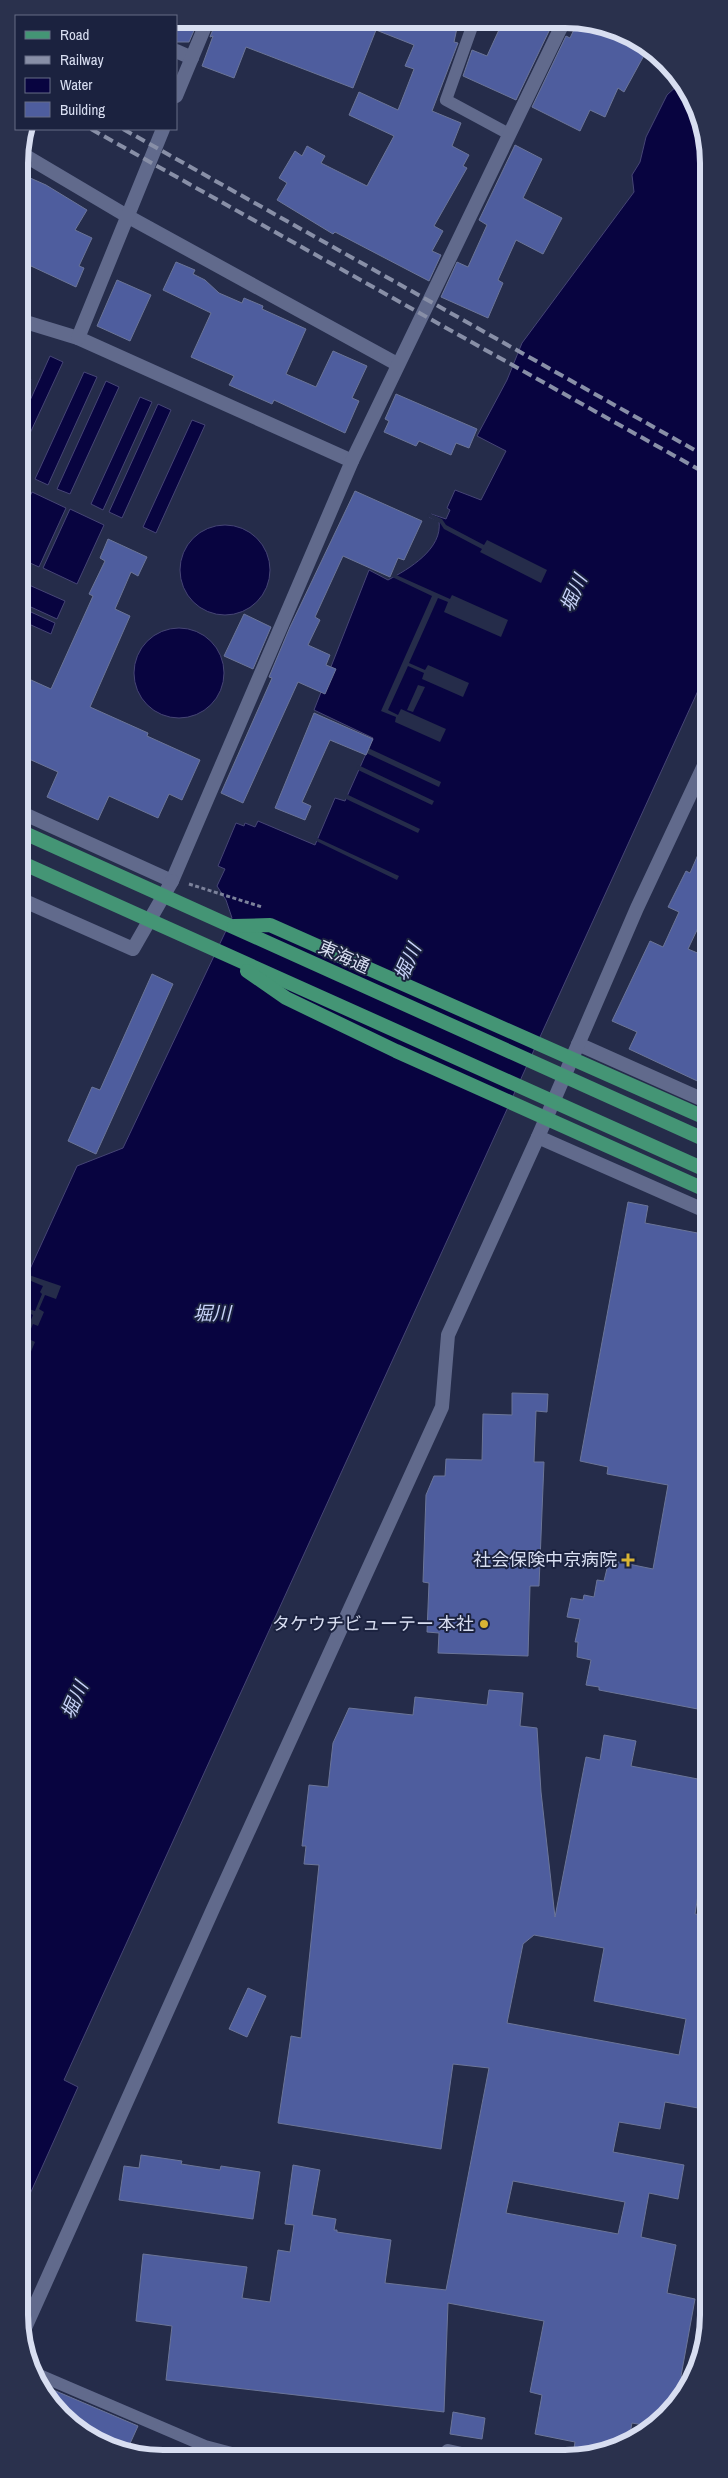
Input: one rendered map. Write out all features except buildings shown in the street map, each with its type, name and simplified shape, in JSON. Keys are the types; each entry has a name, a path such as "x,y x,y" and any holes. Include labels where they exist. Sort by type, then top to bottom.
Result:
{"main road":[{"name":"東海通","path":"28,836 700,1137"},
{"path":"28,866 700,1167"},
{"path":"231,926 270,925 700,1115"},
{"path":"215,949 286,998 396,1051 700,1187"}],"street":[{"path":"178,91 204,28"},
{"path":"28,903 133,949 172,881 352,461 397,364 561,28"},
{"path":"178,52 192,58"},
{"path":"78,338 163,130"},
{"path":"28,157 127,216 397,364"},
{"path":"28,323 78,338 352,461"},
{"path":"28,2325 225,1882 442,1407 448,1336 538,1137 637,908 700,774"},
{"path":"28,816 172,881"},
{"path":"578,1044 700,1098"},
{"path":"538,1137 700,1208"}],"lane":[{"path":"472,28 446,100 509,134"},
{"path":"43,2376 205,2446 221,2450"}],"path":[{"path":"172,881 201,887 254,904"}],"water":[{"name":"堀川","path":"677,86 687,103 698,136 700,153 700,686 64,2080 78,2087 28,2198 28,1273 77,1166 123,1148 232,918 226,900 217,886 225,869 218,866 236,823 244,826 245,823 255,827 258,821 315,845 335,798 345,801 373,738 314,710 369,570 388,580 423,557 436,540 439,531 439,521 429,517 431,514 446,519 450,510 447,508 455,490 481,500 506,451 477,436 507,380 522,343 634,192 632,175 640,162 646,137 667,95"},
{"path":"50,356 63,362 28,438 28,405"},
{"path":"84,372 97,377 48,485 35,479"},
{"path":"106,381 119,387 70,494 57,489"},
{"path":"140,397 152,402 103,510 91,504"},
{"path":"158,404 171,410 122,518 109,512"},
{"path":"192,420 205,425 156,533 143,527"},
{"path":"32,492 66,508 39,567 28,562 28,500"},
{"path":"70,509 104,525 77,584 43,568"},
{"path":"225,525 242,528 257,538 267,553 270,570 267,587 257,602 242,612 225,615 208,612 193,602 183,587 180,570 183,553 193,538 208,528"},
{"path":"28,585 65,601 57,619 28,606"},
{"path":"28,611 55,623 51,634 28,624"},
{"path":"179,628 196,631 211,641 221,656 224,673 221,690 211,705 196,715 179,718 162,715 147,705 137,690 134,673 137,656 147,641 162,631"}],"pier":[{"path":"429,513 442,519 446,525 484,545 487,540 547,570 541,583 480,552 482,549 444,529 440,523 427,516"},
{"path":"394,574 450,599 452,595 508,620 501,637 444,612 448,602 438,598 409,663 425,670 428,665 469,683 463,697 422,679 424,673 408,666 388,710 398,715 401,709 446,729 440,742 395,722 396,717 381,711 432,596 390,576"},
{"path":"418,685 425,687 413,712 407,710"},
{"path":"366,747 441,782 439,787 364,752"},
{"path":"358,765 434,801 432,805 356,769"},
{"path":"346,794 420,829 418,833 344,798"},
{"path":"315,837 399,876 397,880 314,840"},
{"path":"28,1275 61,1286 56,1299 45,1295 39,1309 44,1312 38,1326 33,1324 28,1336 28,1327 33,1315 28,1313 28,1309 35,1311 43,1286 28,1280"},
{"path":"28,1338 35,1342 30,1354 28,1353"}],"railway":[{"path":"93,130 700,470"},
{"path":"125,130 700,453"}],"place":[{"name":"社会保険中京病院","path":"628,1560"},
{"name":"タケウチビューテー 本社","path":"484,1624"}]}
